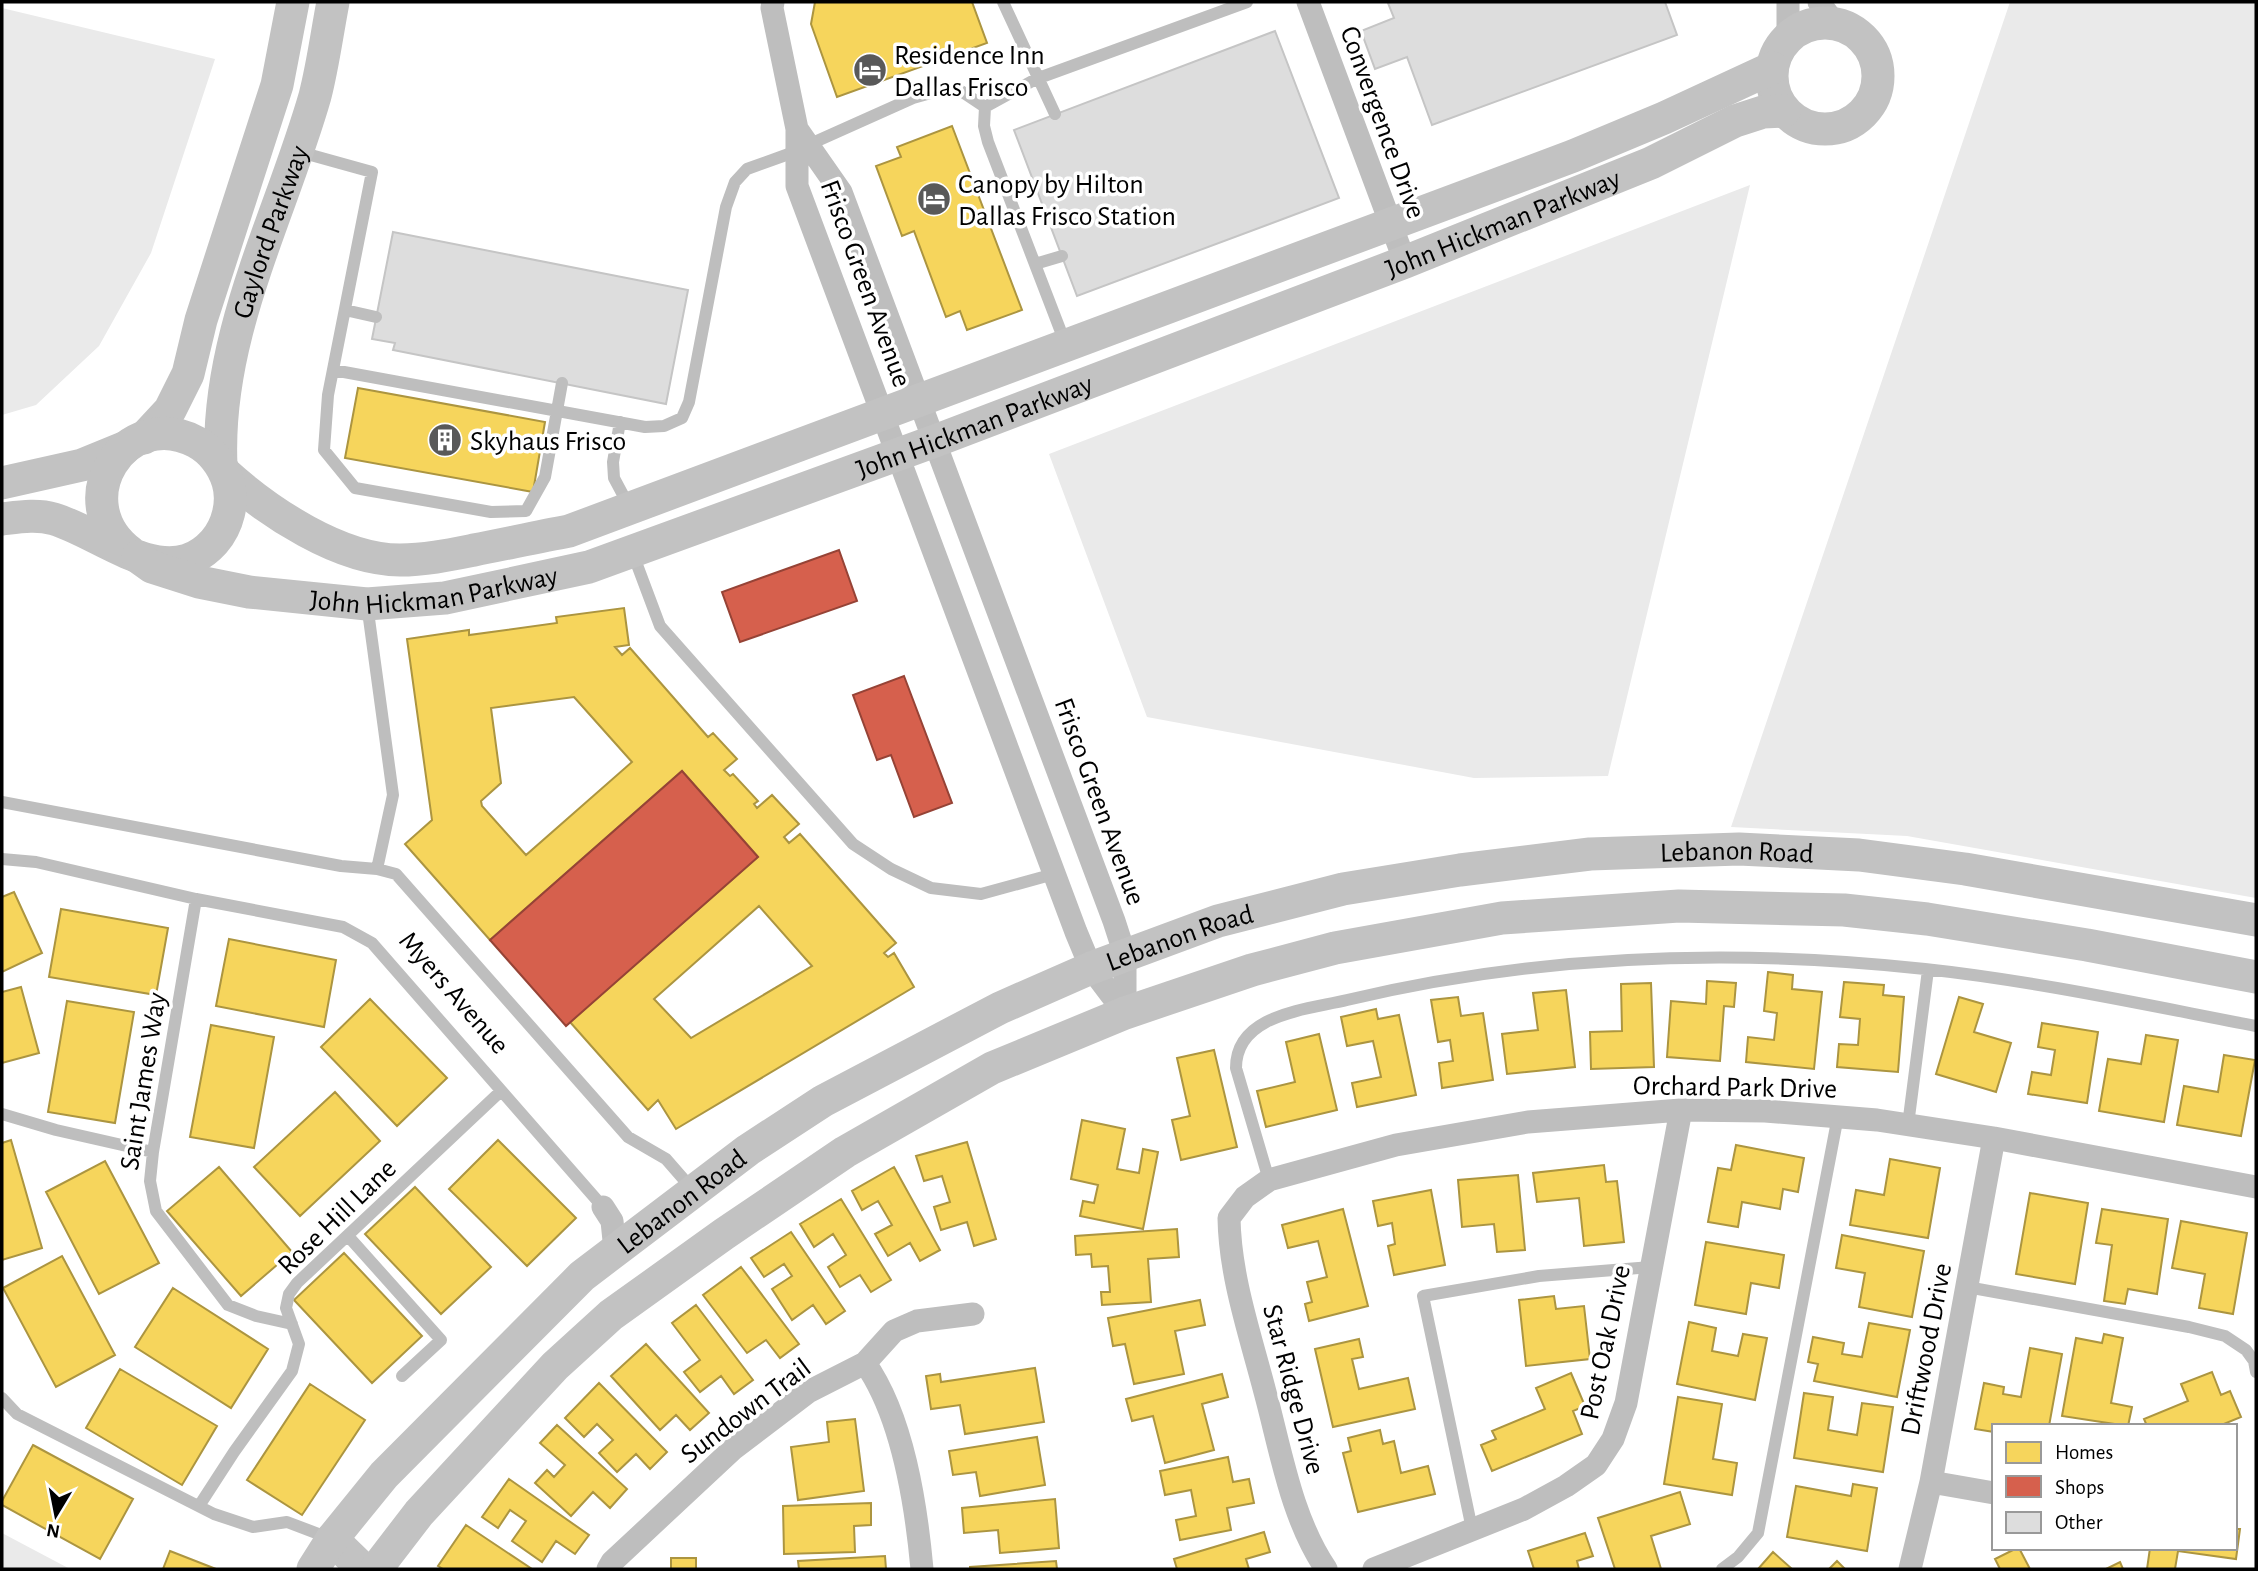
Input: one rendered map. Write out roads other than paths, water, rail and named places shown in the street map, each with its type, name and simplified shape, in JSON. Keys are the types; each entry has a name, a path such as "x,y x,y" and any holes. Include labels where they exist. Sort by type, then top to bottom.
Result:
{"street":[{"name":"Gaylord Parkway","path":"135,443 170,410 188,374 201,320 276,85 293,2"},
{"name":"Gaylord Parkway","path":"223,469 219,430 236,328 315,94 333,2"},
{"name":"Frisco Green Avenue","path":"773,2 772,8 800,142 797,186 1091,968 1125,1013"},
{"name":"Convergence Drive","path":"1308,2 1405,262"},
{"path":"1788,2 1788,38"},
{"path":"1827,13 1865,41 1874,55 1878,72 1877,89 1870,105 1859,117 1844,126 1828,129 1804,125 1784,111 1776,98 1772,83 1772,68 1777,52 1788,38 1802,29 1818,24 1827,13"},
{"name":"John Hickman Parkway","path":"223,469 266,507 317,537 343,548 396,560 425,559 569,531 1573,156 1772,68"},
{"name":"John Hickman Parkway","path":"2,519 45,517 65,523 134,555 152,567 212,585 250,592 367,604 445,598 589,566 935,441 1405,262 1651,163 1734,121 1763,112 1784,111"},
{"path":"260,141 296,150"},
{"name":"Frisco Green Avenue","path":"800,142 841,192 935,441 1125,955 1125,1013"},
{"path":"2,484 65,470 105,457 135,443 163,434 182,436 208,450 223,469 230,491 224,527 214,542 200,554 183,561 164,564 134,555 111,534 100,501 102,483 109,467 135,443"},
{"name":"Lebanon Road","path":"313,1569 331,1539 384,1475 582,1276 748,1150 823,1101 1000,1008 1091,968 1218,921 1343,889 1460,870 1590,854 1725,849 1859,855 1986,872 2256,920"},
{"name":"Lebanon Road","path":"376,1569 419,1513 555,1366 611,1315 724,1234 845,1152 992,1068 1125,1013 1252,970 1335,948 1502,918 1679,906 1844,910 1927,919 2087,945 2256,977"},
{"name":"Orchard Park Drive","path":"1229,1218 1245,1197 1269,1180 1372,1151 1476,1130 1573,1118 1681,1110 1765,1111 1838,1116 1908,1125 1994,1138 2256,1187"},
{"name":"Post Oak Drive","path":"1374,1569 1524,1509 1566,1486 1596,1465 1613,1439 1626,1403 1681,1110"},
{"name":"Driftwood Drive","path":"1910,1569 1931,1482 1994,1138"},
{"path":"694,1191 724,1234"},
{"name":"Myers Avenue","path":"603,1207 612,1221 615,1250"},
{"name":"Star Ridge Drive","path":"1229,1218 1233,1269 1293,1499 1312,1549 1326,1569"},
{"name":"Sundown Trail","path":"608,1569 612,1562 733,1448 808,1392 864,1363 894,1331 917,1321 972,1314"},
{"path":"864,1363 875,1378 901,1447 918,1524 922,1569"},
{"path":"1931,1482 1992,1493"},
{"path":"331,1539 363,1569"}],"lane":[{"path":"1003,2 1055,114"},
{"path":"985,107 1039,79 1247,2"},
{"path":"333,370 645,427 664,425 682,418 689,402 724,219 735,181 747,169 800,142 913,98 945,89 961,91 985,107"},
{"path":"985,107 984,126 988,142 1067,346"},
{"path":"296,150 372,172 328,396 324,450 355,488 491,512 526,511 544,477 562,383"},
{"path":"1035,264 1062,256"},
{"path":"345,310 376,317"},
{"path":"620,422 613,463 614,478 630,509"},
{"path":"631,551 660,626 853,844 891,869 931,888 981,894 1054,874"},
{"path":"367,604 393,795 377,869"},
{"path":"2,802 396,874 628,1137 666,1159 694,1191"},
{"name":"Myers Avenue","path":"2,859 36,862 196,899 343,928 372,943 603,1207"},
{"name":"Saint James Way","path":"196,899 153,1152 150,1181 156,1211 228,1305 256,1316 292,1324"},
{"path":"1269,1180 1240,1085 1236,1056 1245,1036 1253,1028 1291,1014 1413,986 1539,966 1649,960 1780,960 1928,970 2024,983 2256,1026"},
{"path":"1908,1125 1928,970"},
{"name":"Rose Hill Lane","path":"200,1506 292,1371 299,1345 286,1308 289,1294 297,1283 501,1091"},
{"path":"2,1114 56,1130 153,1152"},
{"path":"1722,1569 1738,1557 1758,1533 1838,1116"},
{"path":"348,1236 440,1340 402,1376"},
{"path":"1472,1529 1423,1296 1539,1276 1651,1267"},
{"path":"1967,1287 2189,1327 2225,1336 2246,1350 2254,1361 2256,1372"},
{"path":"2,1398 17,1414 214,1514 253,1527 287,1522 331,1539"}],"place":[{"name":"Residence Inn Dallas Frisco","path":"870,70"},
{"name":"Canopy by Hilton Dallas Frisco Station","path":"934,199"},
{"name":"Skyhaus Frisco","path":"445,440"}]}
